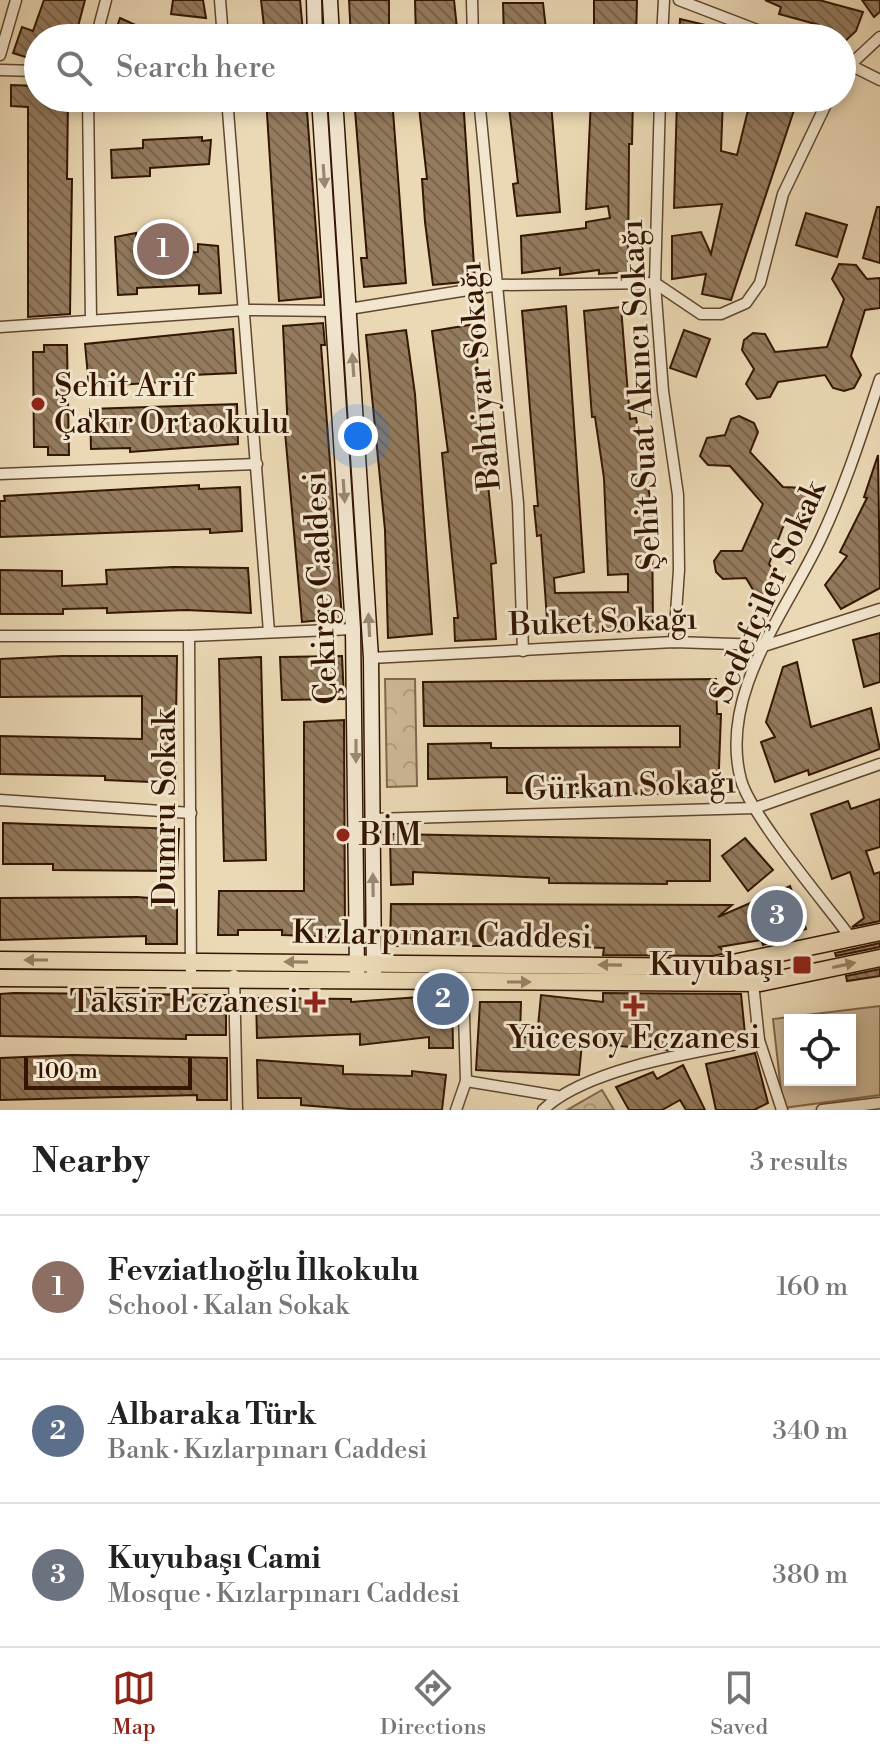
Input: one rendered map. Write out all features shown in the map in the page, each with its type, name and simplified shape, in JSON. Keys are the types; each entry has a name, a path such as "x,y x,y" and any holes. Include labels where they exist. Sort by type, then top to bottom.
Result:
{"main road":[{"path":"314,0 315,24"},
{"path":"330,0 331,24"},
{"name":"Çekirge Caddesi","path":"320,112 353,629 357,971"},
{"name":"Çekirge Caddesi","path":"336,112 371,658 374,971"},
{"name":"Kızlarpınarı Caddesi","path":"0,960 233,961 357,971 714,967 880,932"},
{"name":"Kızlarpınarı Caddesi","path":"374,971 463,982 753,983 880,958"},
{"name":"Kızlarpınarı Caddesi","path":"0,978 235,982 357,971"}],"street":[{"path":"0,55 16,0"},
{"path":"100,24 106,0"},
{"path":"220,0 222,24"},
{"path":"472,0 473,24"},
{"path":"663,24 664,0"},
{"path":"679,0 742,24"},
{"path":"856,55 880,37"},
{"path":"856,68 880,80"},
{"path":"0,70 24,71"},
{"path":"88,112 91,320"},
{"path":"228,112 269,632"},
{"name":"Bahtiyar Sokağı","path":"480,112 518,503 523,651"},
{"name":"Şehit Suat Akıncı Sokağı","path":"660,112 655,283 663,391 678,495 679,570 674,642"},
{"path":"349,309 499,285 655,283 701,314 721,314 746,303 760,283 783,194 822,112"},
{"path":"0,327 246,310 333,311"},
{"name":"Sedefçiler Sokak","path":"851,938 755,808 741,782 735,742 743,697 821,538 879,386"},
{"path":"0,474 257,464"},
{"name":"Buket Sokağı","path":"371,658 674,642 767,645 880,609"},
{"path":"0,636 189,636 353,629"},
{"name":"Dumru Sokak","path":"189,636 191,979"},
{"name":"Gürkan Sokağı","path":"373,819 755,808 880,764"},
{"path":"0,800 191,813"},
{"path":"233,961 237,1110"},
{"path":"456,1110 466,1081 463,982"},
{"path":"753,983 759,1040 782,1110"},
{"path":"543,1110 557,1096 650,1060 759,1040"},
{"path":"466,1081 557,1096"},
{"path":"822,1110 880,1103"}],"green space":[{"path":"385,679 415,679 417,786 387,787"},
{"path":"880,1006 880,1095 783,1108 773,1019 784,1018 784,1086 856,1086 856,1014 814,1014"},
{"path":"602,1090 614,1110 567,1110"}],"building":[{"path":"44,0 85,0 79,24 35,24"},
{"path":"173,0 203,0 206,18 171,14"},
{"path":"261,0 300,0 302,24 264,24"},
{"path":"349,0 389,0 389,24 350,24"},
{"path":"415,0 454,0 457,24 416,24"},
{"path":"594,0 637,0 636,24 594,24"},
{"path":"765,0 819,0 863,12 856,31 856,24 815,24 779,14 781,7"},
{"path":"862,0 880,0 880,12 874,17"},
{"path":"503,3 543,3 545,24 504,24"},
{"path":"120,18 133,24 118,24"},
{"path":"680,19 701,24 680,24"},
{"path":"24,28 24,56 13,53"},
{"path":"11,85 24,85 24,107 11,106"},
{"path":"28,112 68,112 67,179 72,179 70,314 28,317"},
{"path":"267,112 307,112 321,297 279,301"},
{"path":"355,112 393,112 406,283 364,287 361,258 367,258"},
{"path":"420,112 464,112 475,281 433,285 422,179 427,179"},
{"path":"510,112 552,112 560,212 517,216 513,184 518,183"},
{"path":"590,112 633,112 632,144 629,144 628,272 599,274 599,270 560,275 560,268 522,273 521,236 586,228 586,222 610,218 608,206 586,209"},
{"path":"677,112 722,112 721,151 737,155 748,112 793,112 731,300 702,294 706,274 672,279 672,236 701,232 711,254 722,204 674,208"},
{"path":"202,137 202,141 211,140 209,164 150,168 150,176 112,178 111,150 143,148 143,140"},
{"path":"877,207 880,207 880,263 863,258"},
{"path":"806,213 847,225 837,257 796,245"},
{"path":"136,233 137,255 198,252 198,244 218,246 221,293 199,294 199,285 137,288 137,294 118,295 115,237"},
{"path":"839,264 856,265 867,279 880,278 880,308 865,310 851,356 861,375 854,388 844,391 833,388 825,375 778,382 770,397 757,399 746,384 754,369 742,350 744,340 753,333 765,334 775,352 827,347 844,299 832,279"},
{"path":"566,306 584,572 554,578 555,593 628,592 628,574 608,575 604,478 595,417 592,417 584,311 621,307 630,419 636,418 652,509 653,631 581,632 581,616 547,619 541,535 537,536 534,506 538,506 522,311"},
{"path":"323,323 325,345 321,345 342,618 302,622 285,432 288,432 283,326"},
{"path":"476,324 481,353 477,354 479,396 496,563 491,564 496,639 455,641 454,618 458,618 442,453 448,452 432,331"},
{"path":"233,329 236,373 192,375 192,380 89,387 85,344"},
{"path":"406,330 415,394 432,634 388,638 385,530 366,335"},
{"path":"684,330 710,339 696,377 670,368"},
{"path":"44,345 67,345 69,455 48,455 48,447 34,447 33,352 44,352"},
{"path":"237,404 238,444 130,452 130,448 91,449 90,409"},
{"path":"739,416 754,423 758,432 750,452 783,487 804,488 812,500 810,510 801,518 786,519 769,564 779,578 773,590 765,594 755,593 746,578 723,579 716,572 714,561 721,551 742,551 763,504 730,466 708,465 700,456 707,438 725,435 731,419"},
{"path":"878,455 880,588 841,609 825,585 847,556 840,552 867,498 864,497"},
{"path":"199,485 199,489 240,487 242,531 210,533 210,529 0,537 0,501 5,501 4,496"},
{"path":"248,568 251,613 186,610 107,613 107,608 63,609 63,614 0,614 0,570 62,571 62,586 107,584 106,570"},
{"path":"880,633 880,682 864,687 853,640"},
{"path":"177,656 175,783 105,780 105,776 0,774 0,736 142,739 142,696 0,697 0,659"},
{"path":"342,656 344,699 282,700 280,657"},
{"path":"261,657 266,860 224,861 219,659"},
{"path":"797,662 811,727 871,708 880,749 809,775 808,770 775,782 761,742 775,737 766,722 783,667"},
{"path":"716,679 717,714 721,714 718,794 507,793 507,777 428,779 428,744 491,743 491,748 680,747 680,726 424,726 423,682"},
{"path":"344,720 345,937 282,935 282,930 238,930 238,935 218,935 219,891 304,891 304,722"},
{"path":"880,799 880,847 866,851 874,874 880,872 880,921 852,927 864,918 850,872 832,879 811,814 848,801 851,809"},
{"path":"3,823 179,829 177,871 53,870 53,864 3,864"},
{"path":"390,834 710,840 710,881 667,881 667,884 549,883 549,878 413,872 413,884 391,885"},
{"path":"745,838 773,870 748,891 722,856"},
{"path":"790,886 806,929 763,945 761,940 719,947 726,953 713,956 603,955 604,948 554,946 390,946 391,904 732,905 718,917"},
{"path":"137,897 177,900 177,944 146,944 146,936 0,940 0,898"},
{"path":"880,943 880,947 836,956 835,953"},
{"path":"880,969 880,976 847,981 846,976"},
{"path":"603,993 741,994 745,1034 668,1050 582,1043 579,1075 476,1070 480,1002 521,1002 520,1037 537,1037 541,995 603,1002"},
{"path":"0,994 226,995 226,1035 186,1035 186,1039 0,1036"},
{"path":"256,998 351,999 351,1002 452,998 453,1048 429,1048 429,1037 360,1045 360,1034 257,1038"},
{"path":"755,1053 768,1103 754,1110 716,1110 706,1064"},
{"path":"72,1055 227,1058 227,1100 197,1100 197,1095 0,1100 0,1058"},
{"path":"257,1060 343,1066 343,1074 412,1076 412,1071 446,1075 442,1110 350,1109 301,1105 301,1098 258,1098"},
{"path":"683,1065 705,1110 686,1110 680,1100 662,1110 629,1110 616,1087 653,1072 657,1079"}],"place":[{"name":"Fevziatlıoğlu İlkokulu","path":"163,249"},
{"name":"Şehit Arif Çakır Ortaokulu","path":"38,404"},
{"name":"BİM","path":"343,835"},
{"name":"Kuyubaşı Cami","path":"777,916"},
{"name":"Kuyubaşı","path":"802,965"},
{"name":"Albaraka Türk","path":"443,999"},
{"name":"Taksir Eczanesi","path":"315,1002"},
{"name":"Yücesoy Eczanesi","path":"634,1006"}]}
